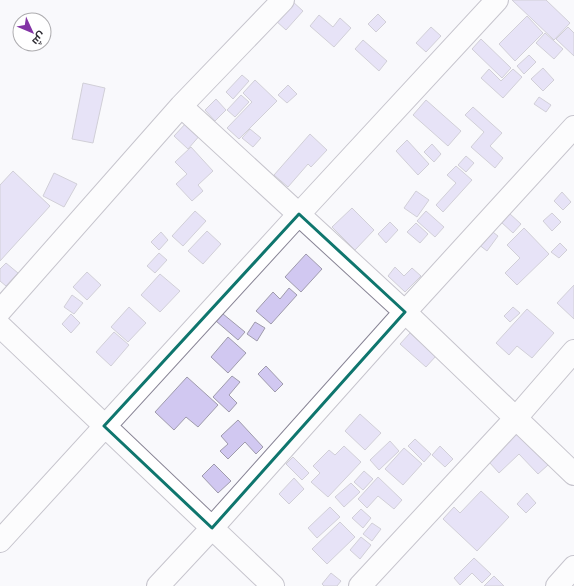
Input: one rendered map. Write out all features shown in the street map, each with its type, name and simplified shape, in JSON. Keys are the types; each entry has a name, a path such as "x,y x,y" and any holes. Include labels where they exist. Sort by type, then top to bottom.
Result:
{"street":[{"path":"0,311 181,106 283,0"},
{"path":"0,541 104,426 497,0"},
{"path":"181,106 405,312 574,474"},
{"path":"158,586 574,127"},
{"path":"0,326 274,586"},
{"path":"360,586 515,419 574,351"},
{"path":"557,586 574,568"}],"highlighted area":[{"path":"299,214 405,312 212,528 104,426"}],"building":[{"path":"512,0 546,0 570,23 554,40"},
{"path":"292,1 303,11 286,30 275,20"},
{"path":"378,14 386,22 376,32 368,24"},
{"path":"319,15 333,27 340,18 351,28 334,47 310,26"},
{"path":"527,16 543,33 515,61 499,44"},
{"path":"431,27 441,36 426,52 416,43"},
{"path":"568,27 574,33 574,56 556,39"},
{"path":"545,33 563,49 554,59 536,43"},
{"path":"481,39 511,68 502,78 472,49"},
{"path":"363,40 387,61 379,71 355,49"},
{"path":"529,55 536,62 524,74 517,66"},
{"path":"543,68 554,80 543,91 531,79"},
{"path":"489,69 501,81 513,69 522,77 503,98 481,78"},
{"path":"242,75 249,81 233,99 226,92"},
{"path":"255,80 277,101 239,139 227,128 252,102 243,93"},
{"path":"83,83 105,88 93,143 72,139"},
{"path":"288,85 297,94 287,103 278,95"},
{"path":"241,95 249,102 235,117 227,110"},
{"path":"539,97 551,105 546,112 534,104"},
{"path":"216,99 226,110 215,121 205,110"},
{"path":"426,100 461,131 448,146 413,115"},
{"path":"473,107 502,133 490,146 503,158 495,168 471,147 484,132 465,115"},
{"path":"187,122 201,134 188,149 174,136"},
{"path":"250,129 261,138 253,147 242,138"},
{"path":"310,134 327,150 311,167 308,164 288,187 274,175"},
{"path":"407,140 429,164 418,175 396,151"},
{"path":"432,144 441,154 434,162 424,152"},
{"path":"191,147 213,171 198,185 203,191 192,201 176,184 187,174 175,162"},
{"path":"466,156 474,163 466,172 458,165"},
{"path":"456,166 472,180 443,212 436,205 456,183 447,175"},
{"path":"13,171 50,206 0,261 0,185"},
{"path":"54,173 77,184 64,207 43,196"},
{"path":"416,191 429,200 417,217 404,208"},
{"path":"562,192 571,202 563,210 554,201"},
{"path":"352,208 374,230 355,250 332,227"},
{"path":"195,211 206,221 183,246 172,236"},
{"path":"426,211 444,227 435,237 417,221"},
{"path":"509,213 521,224 513,233 501,222"},
{"path":"552,213 561,222 552,231 543,221"},
{"path":"390,222 398,230 386,243 378,234"},
{"path":"416,223 428,234 420,243 407,232"},
{"path":"524,228 549,254 517,285 505,273 520,258 507,245"},
{"path":"489,229 498,236 487,251 478,244"},
{"path":"207,231 221,244 203,264 188,251"},
{"path":"161,232 168,240 159,250 151,242"},
{"path":"560,243 567,250 559,258 551,252"},
{"path":"159,253 167,260 155,273 147,266"},
{"path":"306,254 322,269 301,292 285,277"},
{"path":"6,263 18,273 6,286 0,281 0,269"},
{"path":"395,267 404,276 412,268 421,276 405,292 388,276"},
{"path":"87,272 101,285 87,300 73,287"},
{"path":"160,274 180,291 160,312 141,295"},
{"path":"574,285 574,319 557,303"},
{"path":"289,288 297,295 271,324 256,311 273,292 280,299"},
{"path":"72,295 83,303 74,314 64,307"},
{"path":"129,307 146,323 128,342 111,327"},
{"path":"513,307 520,313 510,322 504,316"},
{"path":"527,309 554,333 532,358 517,346 509,355 496,343"},
{"path":"71,314 80,323 71,333 62,324"},
{"path":"223,314 245,332 238,340 216,321"},
{"path":"255,322 265,328 257,341 247,334"},
{"path":"114,332 129,345 111,366 96,352"},
{"path":"410,333 436,356 426,367 400,344"},
{"path":"228,337 246,353 228,373 211,357"},
{"path":"266,366 283,384 275,392 258,374"},
{"path":"232,376 240,382 229,395 237,403 229,412 213,397"},
{"path":"187,377 218,405 198,427 186,417 174,430 155,412"},
{"path":"360,414 381,433 365,450 345,431"},
{"path":"238,420 263,447 256,454 245,442 228,459 220,451 228,444 221,436"},
{"path":"517,433 548,465 538,474 519,454 499,473 489,462"},
{"path":"415,439 431,454 424,462 408,446"},
{"path":"390,441 399,451 379,470 370,460"},
{"path":"344,446 361,462 328,497 311,482 320,473 313,466 329,450 335,455"},
{"path":"440,446 453,459 445,467 432,455"},
{"path":"404,448 422,464 403,485 385,469"},
{"path":"293,457 309,473 302,480 286,464"},
{"path":"214,464 231,481 218,493 202,476"},
{"path":"364,471 373,479 363,490 354,482"},
{"path":"378,477 402,500 394,509 378,496 367,508 358,499"},
{"path":"294,478 304,489 289,504 279,494"},
{"path":"351,483 360,492 344,507 335,497"},
{"path":"481,491 509,517 477,551 443,519 454,507 460,513"},
{"path":"527,493 536,503 526,513 517,504"},
{"path":"330,507 340,517 317,538 308,528"},
{"path":"361,509 371,518 363,528 352,518"},
{"path":"340,522 355,537 327,564 312,549"},
{"path":"372,523 381,529 372,541 363,534"},
{"path":"361,537 371,545 360,559 350,550"},
{"path":"474,558 491,574 482,583 472,573 460,585 454,578"},
{"path":"331,573 341,581 337,586 324,586 322,584"},
{"path":"494,576 504,586 484,586"}]}
